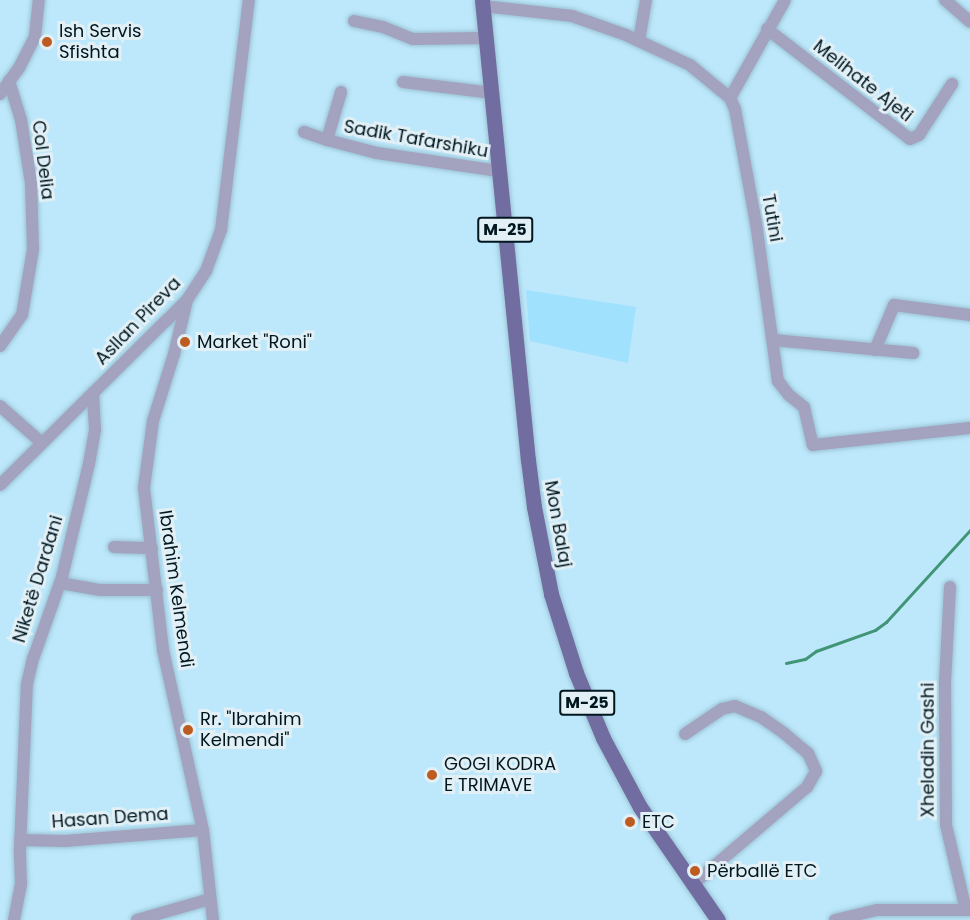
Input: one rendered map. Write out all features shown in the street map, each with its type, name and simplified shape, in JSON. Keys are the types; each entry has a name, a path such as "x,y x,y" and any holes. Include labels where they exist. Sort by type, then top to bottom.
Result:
{"main road":[{"name":"Mon Balaj","path":"483,3 534,507 551,594 576,673 603,738 640,807 716,919"}],"street":[{"path":"3,87 35,36 39,0"},
{"name":"Asllan Pireva","path":"0,485 187,300 209,264 221,230 249,0"},
{"path":"639,40 646,0"},
{"path":"483,3 572,16 639,40 690,65 730,98 785,0"},
{"path":"945,0 970,22"},
{"path":"354,21 383,27 413,39 487,38"},
{"name":"Melihate Ajeti","path":"767,29 910,140 919,135 952,84"},
{"path":"403,82 492,93"},
{"name":"Col Delia","path":"0,346 22,315 33,249 31,183 21,120 3,87"},
{"name":"Sadik Tafarshiku","path":"327,140 340,92"},
{"name":"Tutini","path":"730,98 735,109 756,223 778,381 789,395 804,407 813,445 970,428"},
{"name":"Sadik Tafarshiku","path":"304,132 388,155 499,171"},
{"name":"Ibrahim Kelmendi","path":"187,300 170,369 158,401 145,470 144,488 166,667 203,830 213,920"},
{"path":"875,350 894,305 970,315"},
{"path":"773,340 913,353"},
{"name":"Niketë Dardani","path":"14,920 21,884 20,840 27,684 33,659 60,583 93,445 95,430 93,393"},
{"path":"0,406 42,443"},
{"path":"114,548 152,548"},
{"path":"60,583 99,591 157,590"},
{"name":"Xheladin Gashi","path":"950,587 945,705 946,825 968,910"},
{"path":"685,734 722,709 735,706 760,717 785,734 808,753 816,771 807,787 692,885"},
{"name":"Hasan Dema","path":"20,840 64,841 203,830"},
{"path":"137,920 210,899"},
{"path":"835,920 877,910 968,910"}],"shaded area":[{"path":"526,290 636,307 628,363 530,341"}],"waterway":[{"path":"786,663 805,659 816,651 875,630 886,622 970,530"}],"place":[{"name":"Ish Servis Sfishta","path":"47,42"},
{"name":"Market \"Roni\"","path":"185,342"},
{"name":"Rr. \"Ibrahim Kelmendi\"","path":"188,730"},
{"name":"GOGI KODRA E TRIMAVE","path":"432,775"},
{"name":"ETC","path":"630,822"},
{"name":"Përballë ETC","path":"695,871"}]}
